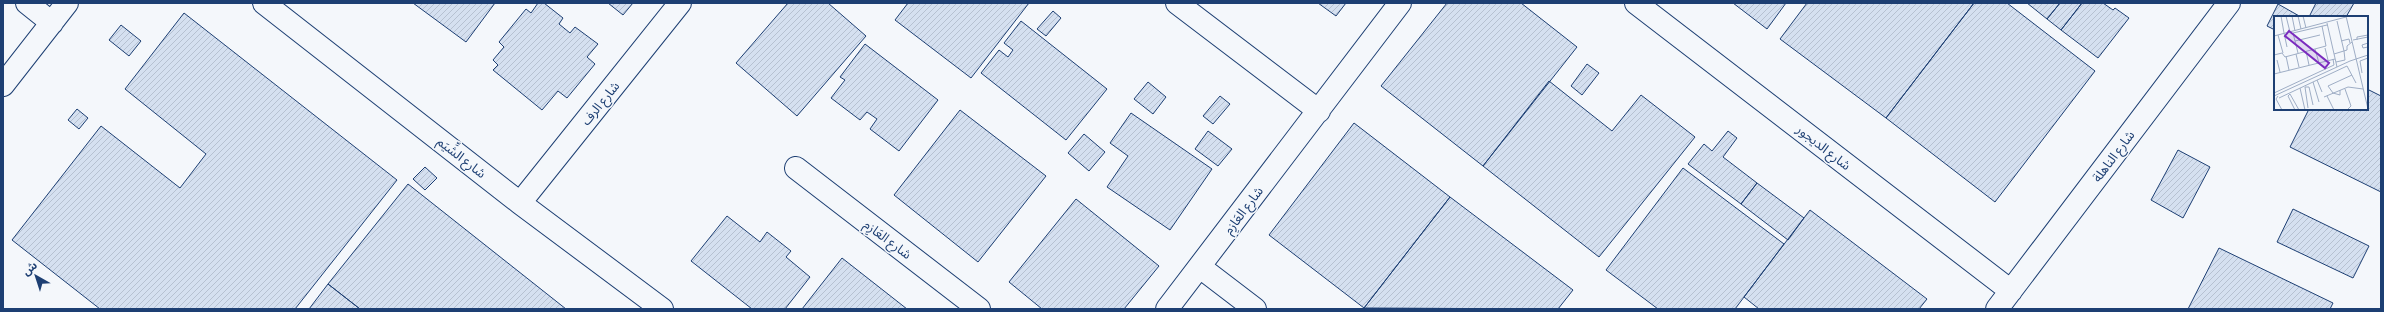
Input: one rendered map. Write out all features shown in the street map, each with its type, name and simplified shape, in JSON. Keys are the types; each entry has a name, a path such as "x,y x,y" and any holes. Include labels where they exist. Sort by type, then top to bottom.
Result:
{"street":[{"path":"27,3 52,23"},
{"path":"3,85 67,3"},
{"name":"شارع الشِّيَم","path":"264,3 520,203 662,309"},
{"name":"شارع الرف","path":"520,203 680,3"},
{"path":"1177,3 1319,111"},
{"name":"شارع العَازِم","path":"1167,309 1400,3"},
{"name":"شارع الديجور","path":"1636,3 2011,291"},
{"name":"شارع الناهلة","path":"1998,309 2229,3"},
{"name":"شارع العَازِم","path":"796,168 980,309"},
{"path":"1200,267 1255,309"}],"building":[{"path":"413,3 495,3 466,42"},
{"path":"538,3 544,3 563,18 559,24 570,33 575,27 598,44 587,57 595,64 567,98 558,91 542,110 493,70 498,65 493,60 504,47 499,42 526,9 531,13"},
{"path":"608,3 633,3 623,15"},
{"path":"788,3 828,3 866,36 797,116 736,63"},
{"path":"908,3 1029,3 971,78 895,20"},
{"path":"1318,3 1346,3 1336,16"},
{"path":"1447,3 1521,3 1577,47 1483,166 1381,86"},
{"path":"1733,3 1786,3 1767,29"},
{"path":"1807,3 1974,3 1886,118 1780,39"},
{"path":"1974,3 2007,3 2095,71 1995,202 1886,118"},
{"path":"2027,3 2060,3 2047,19"},
{"path":"2060,3 2082,3 2061,30 2047,19"},
{"path":"2082,3 2103,3 2113,10 2115,8 2129,18 2098,58 2061,30"},
{"path":"2316,3 2354,3 2347,16 2310,16"},
{"path":"2278,4 2299,16 2274,16 2274,30 2267,26"},
{"path":"1053,11 1061,18 1046,36 1037,29"},
{"path":"184,13 397,180 295,309 100,309 12,240 101,126 180,188 206,154 125,89"},
{"path":"1021,21 1107,89 1066,140 981,73 999,50 1008,57 1013,50 1004,43"},
{"path":"121,25 141,41 129,56 109,40"},
{"path":"865,44 938,100 899,151 870,129 877,119 867,112 860,120 831,98 845,80 840,77"},
{"path":"1587,64 1599,73 1582,95 1571,86"},
{"path":"1549,81 1612,131 1641,95 1695,137 1599,257 1483,166"},
{"path":"1148,82 1166,97 1153,114 1134,99"},
{"path":"2368,90 2381,96 2381,192 2290,147 2308,110 2368,110"},
{"path":"1220,96 1230,104 1213,124 1203,116"},
{"path":"77,109 88,118 79,129 68,120"},
{"path":"960,110 1046,176 978,262 894,195"},
{"path":"1131,113 1212,169 1170,230 1107,187 1128,156 1110,143"},
{"path":"1354,123 1450,197 1364,308 1269,235"},
{"path":"1208,131 1232,149 1218,166 1195,149"},
{"path":"1728,131 1737,138 1723,157 1757,183 1741,204 1688,164 1704,144 1712,151"},
{"path":"1084,134 1105,152 1089,171 1068,153"},
{"path":"2178,150 2210,167 2183,218 2151,200"},
{"path":"425,167 437,178 425,190 413,179"},
{"path":"1683,168 1784,244 1735,309 1658,309 1606,270"},
{"path":"1757,183 1804,218 1788,240 1741,204"},
{"path":"408,184 566,309 360,309 328,284"},
{"path":"1450,197 1573,290 1558,309 1364,308"},
{"path":"1076,199 1159,266 1124,309 1042,309 1009,282"},
{"path":"2293,209 2369,246 2353,278 2277,242"},
{"path":"1810,210 1927,299 1919,309 1759,309 1744,297"},
{"path":"727,216 760,242 767,232 791,251 786,257 810,277 785,309 752,309 691,261"},
{"path":"2219,248 2333,303 2330,309 2188,309"},
{"path":"842,258 907,309 802,309"},
{"path":"328,284 360,309 309,309"}]}
